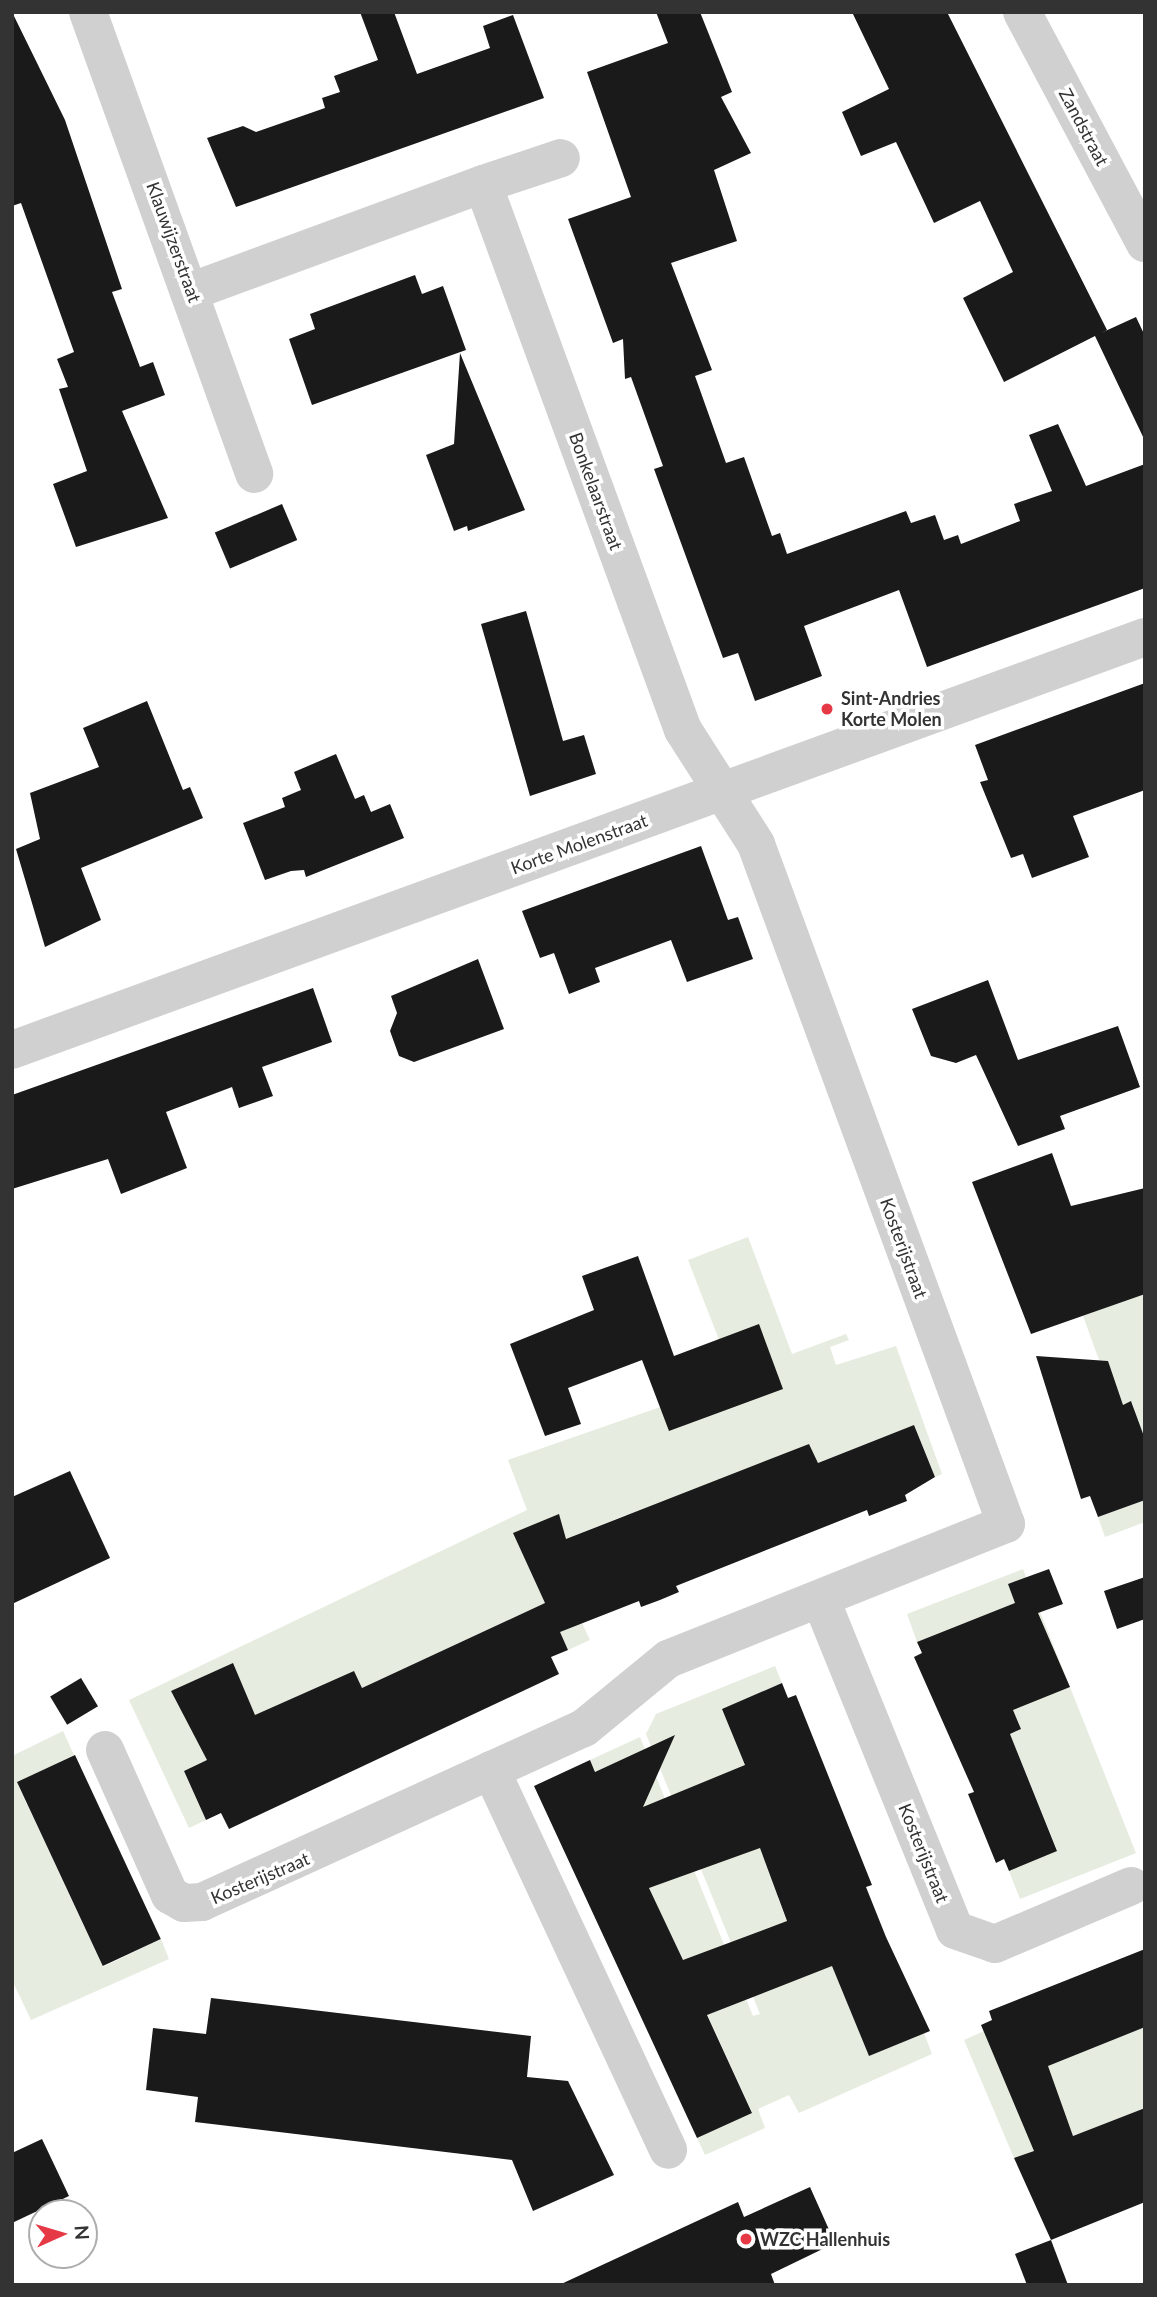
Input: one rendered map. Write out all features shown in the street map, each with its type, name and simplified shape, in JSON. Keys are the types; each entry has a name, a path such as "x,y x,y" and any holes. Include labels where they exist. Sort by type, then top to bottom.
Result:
{"street":[{"name":"Klauwijzerstraat","path":"88,12 192,290 254,474"},
{"name":"Zandstraat","path":"1022,12 1145,243"},
{"path":"192,290 561,158"},
{"name":"Bonkelaarstraat","path":"484,184 683,730 719,793"},
{"name":"Korte Molenstraat","path":"12,1050 1145,637"},
{"name":"Kosterijstraat","path":"106,1749 170,1895 184,1903 238,1891 584,1728 668,1659 1006,1524 756,844 719,793"},
{"name":"Kosterijstraat","path":"821,1600 955,1930 995,1944 1131,1886"},
{"path":"492,1770 668,2150"}],"shaded area":[{"path":"748,1237 792,1354 846,1334 849,1340 830,1347 836,1365 896,1346 942,1474 935,1477 914,1425 818,1463 809,1444 633,1532 626,1515 576,1535 580,1619 590,1640 568,1650 545,1603 362,1688 354,1671 319,1708 184,1771 206,1820 189,1828 129,1700 527,1510 508,1460 735,1381 688,1260"},
{"path":"1145,1237 1145,1439 1132,1402 1116,1408 1108,1361 1099,1360 1083,1316 1107,1307"},
{"path":"1145,1500 1145,1522 1105,1537 1098,1517"},
{"path":"1023,1569 1136,1853 1020,1899 1009,1871 1057,1850 1010,1734 1021,1729 1013,1710 1003,1714 917,1642 907,1614"},
{"path":"775,1666 782,1683 723,1709 794,1891 778,1898 791,1933 831,1959 869,2056 924,2033 932,2054 799,2113 789,2095 758,2109 765,2128 705,2155 697,2138 752,2112 590,1760 640,1737 753,2016 760,2014 646,1734 656,1714"},
{"path":"63,1731 74,1755 17,1783 103,1967 161,1939 169,1959 31,2020 12,1980 12,1756"},
{"path":"1145,2027 1145,2108 1073,2136 1064,2113 1034,2151 1014,2158 964,2040 984,2031 1002,2074"}],"building":[{"path":"12,12 65,120 122,289 112,292 140,367 153,362 165,395 122,411 168,518 76,547 53,484 87,471 59,389 68,387 57,359 74,352 21,203 12,206"},
{"path":"360,12 394,12 417,74 490,48 483,26 513,15 544,98 236,207 207,138 243,126 256,132 325,108 322,98 340,92 334,76 378,60"},
{"path":"656,12 700,12 732,92 721,97 751,153 714,170 737,241 671,263 712,370 695,376 726,463 744,457 772,536 780,533 787,554 906,511 911,523 935,515 944,540 958,535 961,544 1020,521 1014,504 1052,491 1029,435 1058,424 1086,486 1145,464 1145,588 927,667 899,590 804,626 822,676 755,701 738,653 723,658 654,469 663,466 631,377 625,379 623,339 613,343 568,219 631,197 587,72 668,43"},
{"path":"852,12 947,12 1107,330 1101,333 1136,317 1145,336 1145,441 1095,336 1004,382 963,298 1013,272 980,201 934,223 896,142 861,156 842,112 889,89"},
{"path":"415,275 422,294 443,286 466,350 312,405 289,339 315,329 310,314"},
{"path":"460,353 525,510 468,531 467,526 454,531 426,455 454,444"},
{"path":"282,504 297,540 230,568 215,533"},
{"path":"526,611 563,741 584,735 596,774 530,796 481,624"},
{"path":"1145,683 1145,790 1073,816 1089,857 1032,878 1023,854 1011,858 980,782 988,780 975,745"},
{"path":"147,701 183,790 190,787 203,818 81,868 101,920 45,947 16,849 40,839 30,793 99,767 83,728"},
{"path":"336,754 355,799 364,795 371,812 390,804 404,838 306,877 304,870 291,871 265,880 243,823 285,807 282,798 301,790 294,772"},
{"path":"701,846 728,920 738,917 753,959 687,982 671,940 595,968 600,982 569,994 554,953 540,958 522,911"},
{"path":"478,959 504,1029 414,1062 399,1056 390,1031 397,1013 391,996"},
{"path":"988,980 1018,1060 1118,1026 1140,1087 1060,1116 1065,1129 1018,1146 976,1055 956,1063 931,1056 912,1009"},
{"path":"313,988 332,1042 262,1067 273,1096 239,1108 232,1087 166,1112 187,1168 121,1194 108,1159 12,1189 12,1095"},
{"path":"1052,1153 1071,1206 1145,1188 1145,1294 1031,1334 972,1182"},
{"path":"638,1256 674,1356 759,1324 783,1389 669,1431 642,1360 568,1388 581,1424 545,1436 510,1344 594,1310 582,1276"},
{"path":"1036,1356 1108,1361 1123,1405 1131,1401 1145,1439 1145,1500 1098,1517 1090,1496 1081,1499"},
{"path":"914,1425 935,1477 905,1495 907,1501 869,1516 867,1510 676,1586 679,1592 660,1600 641,1607 639,1601 560,1632 568,1650 551,1657 559,1674 229,1829 221,1813 206,1820 184,1771 207,1760 171,1691 233,1663 255,1715 354,1671 362,1688 545,1603 513,1533 559,1514 566,1539 809,1444 818,1463"},
{"path":"70,1471 110,1558 12,1604 12,1497"},
{"path":"1049,1569 1063,1604 1038,1613 1070,1687 1013,1710 1021,1729 1010,1734 1057,1851 1009,1871 1004,1859 996,1863 968,1794 974,1792 914,1657 922,1653 917,1642 1015,1603 1008,1584"},
{"path":"1145,1577 1145,1619 1117,1629 1104,1591"},
{"path":"81,1678 98,1706 67,1725 50,1697"},
{"path":"782,1683 788,1698 796,1695 872,1885 866,1887 930,2031 869,2056 832,1966 707,2015 752,2113 697,2138 534,1786 590,1760 595,1772 675,1735 643,1807 745,1765 722,1709","holes":["760,1848 787,1921 683,1960 649,1888"]},
{"path":"75,1755 161,1939 103,1966 17,1782"},
{"path":"1145,1949 1145,2027 1048,2066 1073,2136 1145,2108 1145,2202 1051,2240 1014,2158 1034,2151 981,2025 992,2020 989,2011"},
{"path":"211,1998 531,2036 527,2077 568,2081 614,2175 533,2211 512,2160 195,2122 198,2097 146,2090 153,2028 206,2034"},
{"path":"42,2139 69,2196 63,2199 28,2199 28,2215 12,2223 12,2153"},
{"name":"WZC Hallenhuis","path":"810,2187 835,2243 771,2274 775,2285 559,2285 738,2202 744,2217"},
{"path":"1051,2240 1068,2285 1027,2285 1015,2254"}],"place":[{"name":"Sint-Andries Korte Molen","path":"827,709"},
{"name":"WZC Hallenhuis","path":"746,2239"}]}
